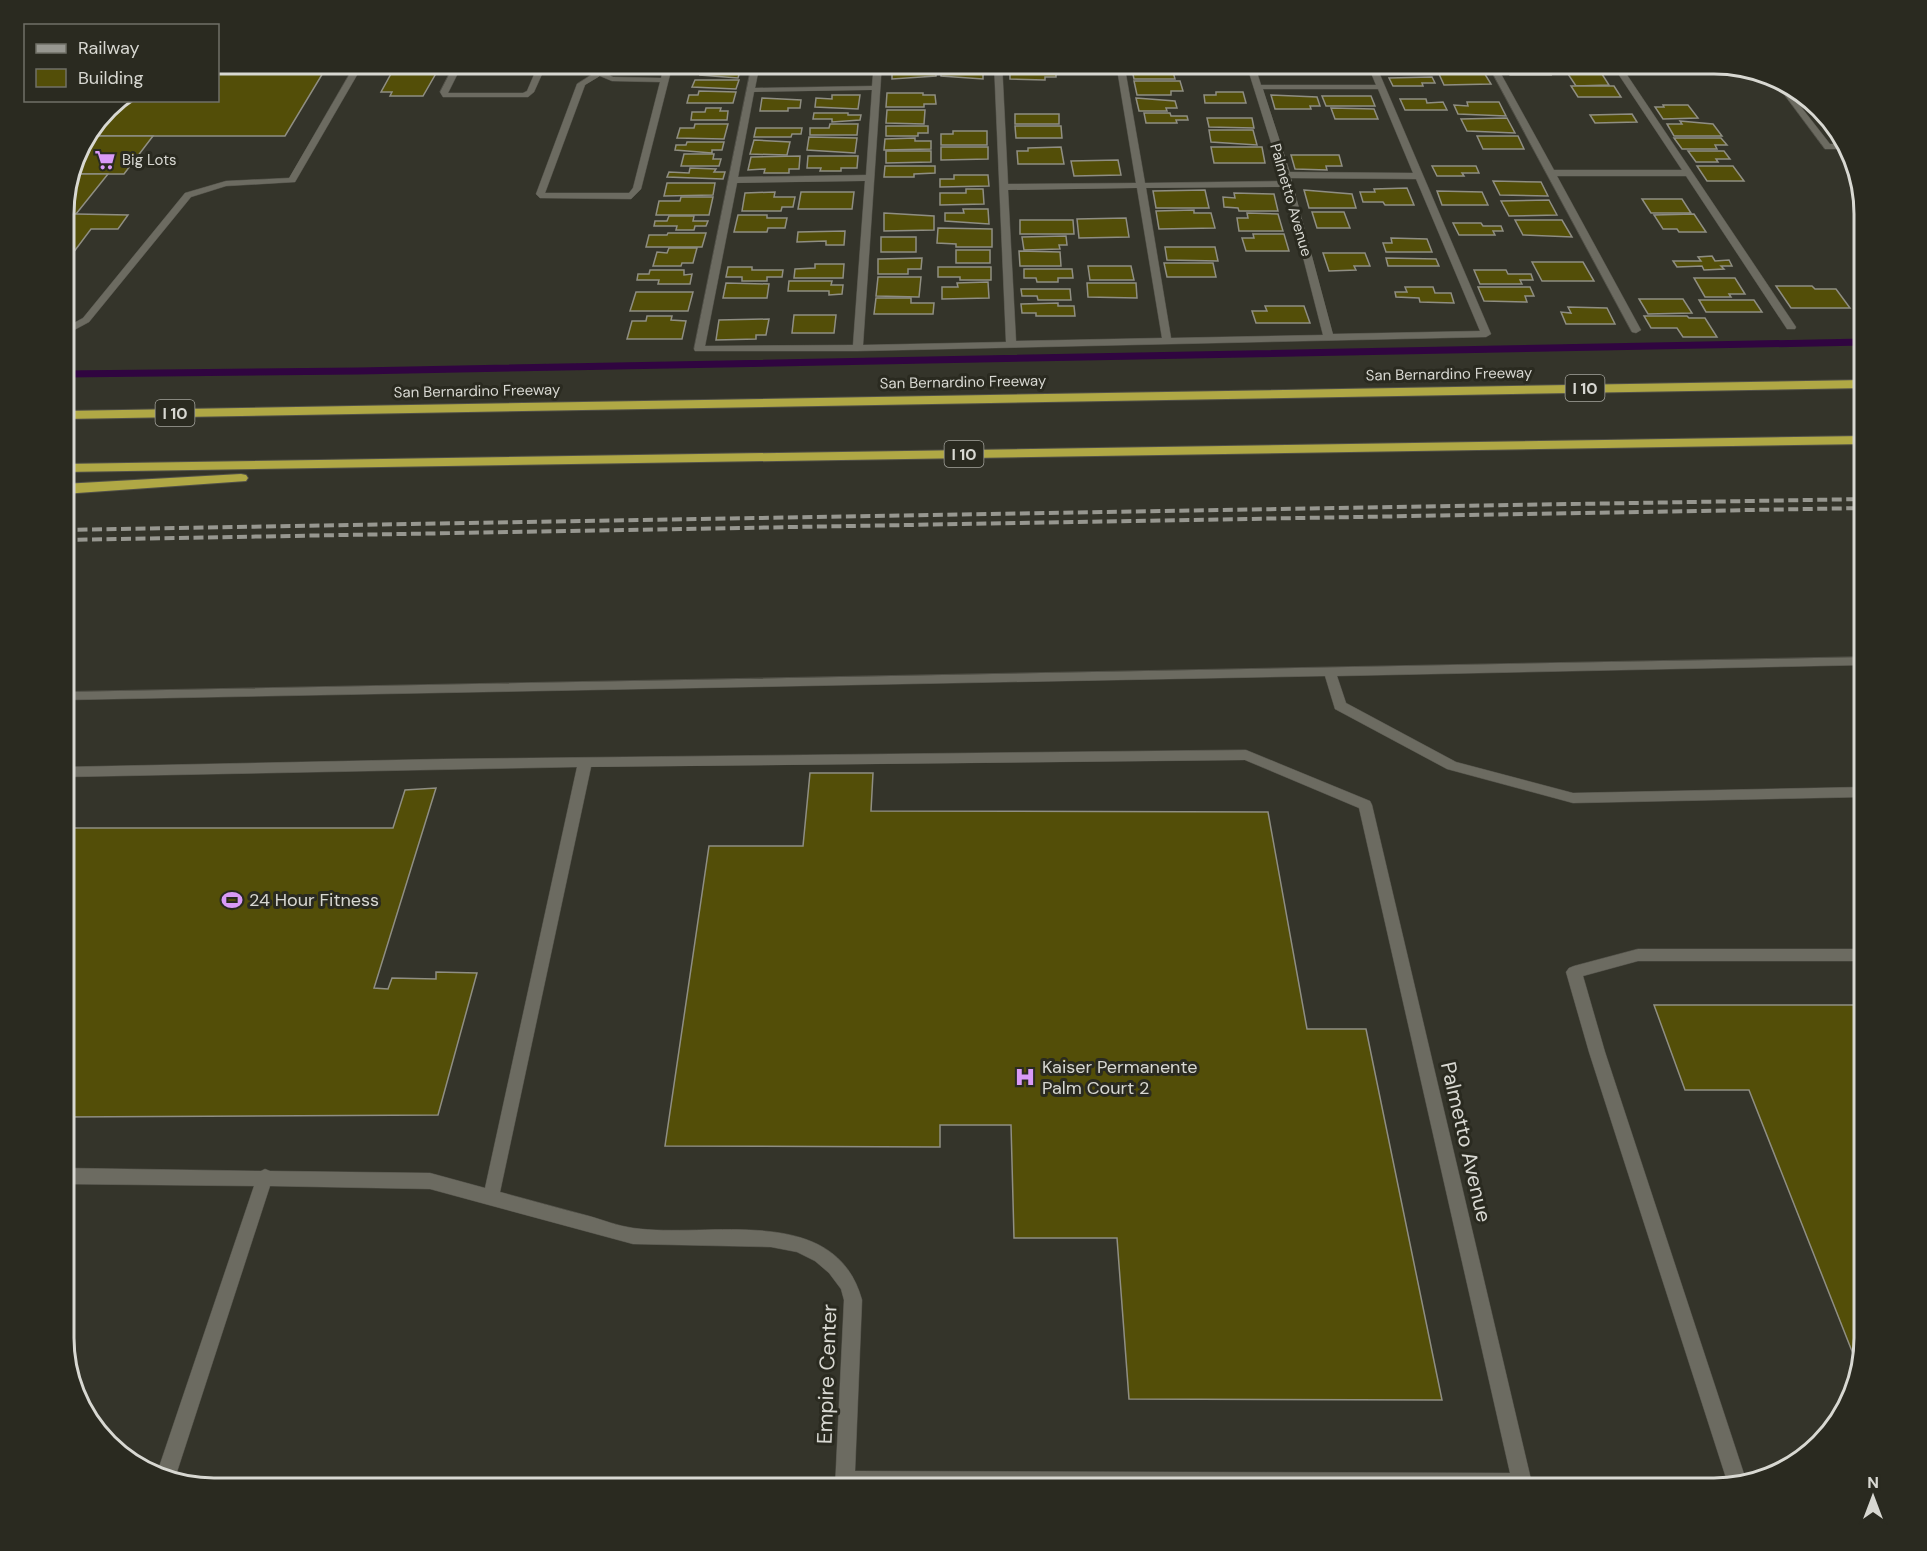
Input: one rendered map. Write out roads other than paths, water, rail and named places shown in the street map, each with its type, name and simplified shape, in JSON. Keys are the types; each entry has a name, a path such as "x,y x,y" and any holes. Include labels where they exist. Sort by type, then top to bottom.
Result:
{"highway":[{"name":"San Bernardino Freeway","path":"74,415 1854,384"},
{"name":"I 10","path":"74,468 1854,440"},
{"path":"74,488 497,462"}],"lane":[{"path":"74,327 86,320 188,195 204,187 228,183 292,180 354,74"},
{"path":"453,74 444,92 446,95 525,95 530,92 538,74"},
{"path":"597,74 581,84 540,194 543,196 631,196 637,189 666,74"},
{"path":"601,74 612,79 665,80"},
{"path":"754,74 699,349 858,348 1486,334 1376,74"},
{"path":"858,348 877,74"},
{"path":"999,74 1011,345"},
{"path":"1122,74 1167,341"},
{"name":"Palmetto Avenue","path":"1253,74 1287,179 1329,338"},
{"path":"1497,74 1636,330"},
{"path":"1622,74 1791,327"},
{"path":"1257,87 1381,87"},
{"path":"751,90 876,88"},
{"path":"1788,95 1828,147 1836,147"},
{"path":"1550,173 1688,172"},
{"path":"1004,187 1141,186 1418,176"},
{"path":"733,180 870,178"},
{"path":"74,696 1854,662"},
{"path":"1330,672 1340,706 1452,765 1573,798 1854,792"},
{"name":"Palmetto Avenue","path":"585,762 1246,755 1365,805 1520,1478"},
{"path":"74,772 585,762 491,1197 430,1181 74,1176"},
{"path":"1735,1476 1604,1073 1574,972 1638,955 1854,955"},
{"path":"168,1470 265,1178"},
{"name":"Empire Center","path":"491,1197 633,1236 771,1239 799,1244 821,1255 835,1267 849,1285 853,1299 845,1478"}],"waterway":[{"path":"74,374 358,371 1854,342"}],"railway":[{"path":"74,530 1854,499"},
{"path":"74,540 1854,508"}],"place":[{"name":"Big Lots","path":"105,160"},
{"name":"24 Hour Fitness","path":"232,900"},
{"name":"Kaiser Permanente Palm Court 2","path":"1025,1077"}]}
